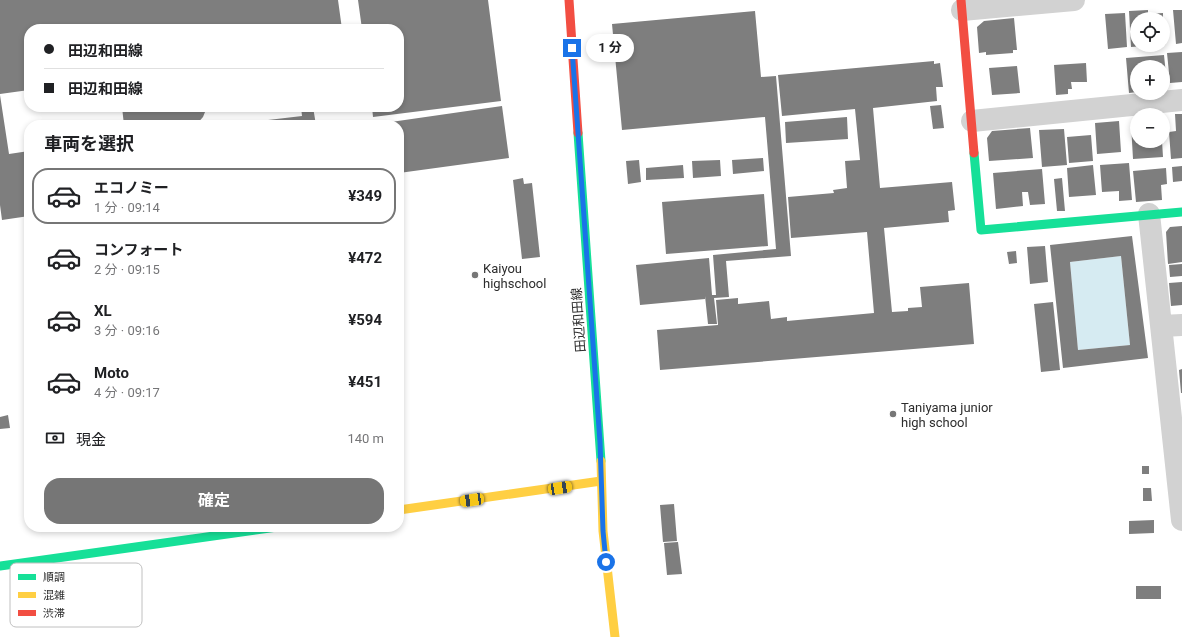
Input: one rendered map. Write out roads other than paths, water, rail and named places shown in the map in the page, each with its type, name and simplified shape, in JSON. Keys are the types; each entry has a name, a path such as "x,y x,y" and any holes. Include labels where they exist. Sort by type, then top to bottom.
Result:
{"street":[{"name":"田辺和田線","path":"569,0 603,531 615,637"},
{"path":"1074,0 961,5 982,230 1182,212"},
{"path":"972,121 1182,100"},
{"path":"1149,214 1172,326 1182,520"},
{"path":"404,509 601,481"},
{"path":"21,563 241,532"},
{"path":"0,566 10,565"}],"place":[{"name":"Kaiyou highschool","path":"475,275"},
{"name":"Taniyama junior high school","path":"893,414"}]}
